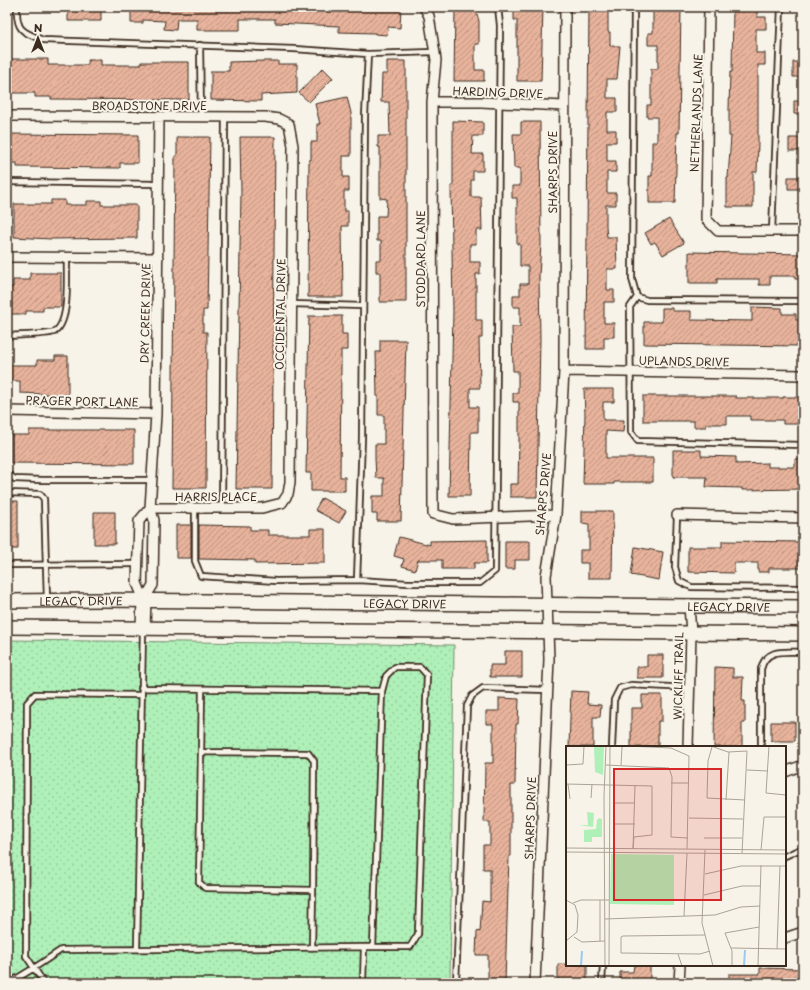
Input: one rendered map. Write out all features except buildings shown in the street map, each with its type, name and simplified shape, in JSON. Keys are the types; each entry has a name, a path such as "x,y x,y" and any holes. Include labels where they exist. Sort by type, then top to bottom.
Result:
{"main road":[{"name":"LEGACY DRIVE","path":"7,601 144,600 803,607"},
{"path":"143,628 144,600"},
{"path":"7,627 803,634"}],"street":[{"name":"STODDARD LANE","path":"424,7 428,16 436,60 432,102 433,514 453,519 496,517"},
{"name":"SHARPS DRIVE","path":"535,983 547,690 548,604 546,576 556,515 564,371 565,7"},
{"name":"NETHERLANDS LANE","path":"710,7 706,219 718,231 772,231"},
{"name":"HARDING DRIVE","path":"432,102 498,102 564,106"},
{"name":"BROADSTONE DRIVE","path":"7,116 265,117 279,119 289,124"},
{"name":"DRY CREEK DRIVE","path":"144,600 153,585 154,520 150,508 156,414 158,117"},
{"name":"OCCIDENTAL DRIVE","path":"282,503 288,494 290,482 293,146 289,124"},
{"path":"772,231 803,231"},
{"path":"7,257 158,258"},
{"name":"UPLANDS DRIVE","path":"564,371 803,375"},
{"name":"PRAGER PORT LANE","path":"7,412 156,414"},
{"name":"HARRIS PLACE","path":"150,508 262,508 282,503"},
{"path":"144,600 137,583 139,521 150,508"},
{"path":"496,517 556,515"},
{"path":"677,515 803,518"},
{"name":"WICKLIFF TRAIL","path":"688,746 691,633 689,606"},
{"path":"786,772 803,765"},
{"path":"786,938 803,932"},
{"path":"678,983 680,966"}],"lane":[{"path":"17,7 16,22 24,33 43,40 200,45 368,54 434,52"},
{"path":"195,508 195,560 201,576 276,581 358,580 408,583 480,583 495,571 498,102 500,25 498,7"},
{"path":"634,7 632,279 637,297"},
{"path":"772,231 781,7"},
{"path":"200,45 201,117"},
{"path":"358,580 362,438 365,116 368,54"},
{"path":"222,508 225,117"},
{"path":"7,182 158,184"},
{"path":"7,336 53,333 62,325 65,313 67,257"},
{"path":"637,297 647,300 803,301"},
{"path":"637,297 630,307 631,432 638,441 803,445"},
{"path":"292,304 363,306"},
{"path":"7,474 15,479 151,480"},
{"path":"7,493 40,494 44,499 47,601"},
{"path":"677,515 675,567 679,581 691,587 803,588"},
{"path":"7,565 137,564"},
{"path":"137,949 140,695 143,628"},
{"path":"761,746 761,669 763,660 772,654 782,652 803,652"},
{"path":"7,982 16,979 61,950 364,948 410,946 418,934 427,674 420,667 396,667 386,676 382,691 373,947"},
{"path":"612,746 614,700 620,688 632,685 689,688"},
{"path":"141,688 382,691"},
{"path":"456,983 467,706 472,696 483,688 547,690"},
{"path":"202,689 199,882 205,888 313,890"},
{"path":"44,983 26,956 27,703 35,694 140,695"},
{"path":"201,752 308,753 314,760 312,948"},
{"path":"786,856 803,848"},
{"path":"363,983 364,948"},
{"path":"602,983 603,966"}],"green space":[{"path":"7,640 454,645 450,983 7,983"}]}
